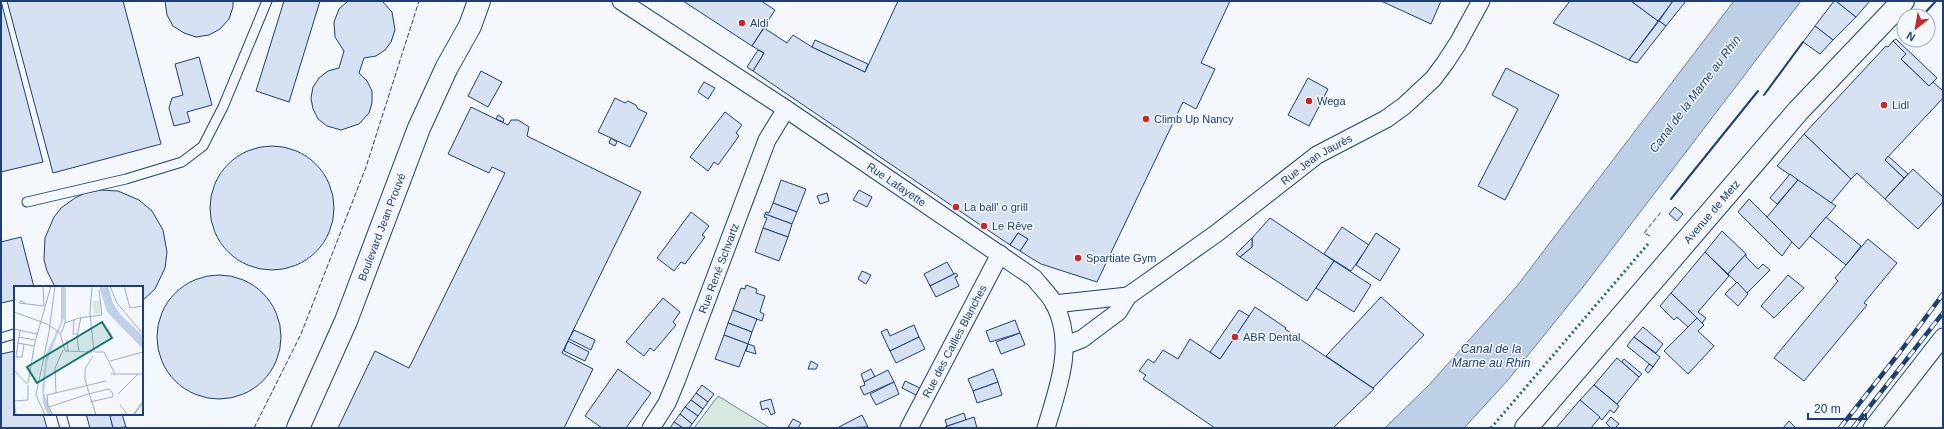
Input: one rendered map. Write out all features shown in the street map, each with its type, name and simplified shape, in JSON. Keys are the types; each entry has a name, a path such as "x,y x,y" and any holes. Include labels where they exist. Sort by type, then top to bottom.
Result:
{"main road":[{"name":"Boulevard Jean Prouvé","path":"298,428 346,321 419,128 447,67 470,26 479,1"},
{"name":"Boulevard Jean Prouvé","path":"470,26 496,1"},
{"name":"Avenue de Metz","path":"1526,428 1798,111 1903,1"}],"street":[{"name":"Rue Lafayette","path":"622,1 786,109 1034,278 1054,304 1062,322 1066,344 1062,374 1046,428"},
{"name":"Rue Jean Jaurès","path":"1066,344 1082,339 1118,312 1128,296 1217,234 1317,155 1386,119 1404,106 1433,79 1445,63 1458,43 1480,1"},
{"name":"Rue René Schvartz","path":"651,428 667,403 768,140 786,109"},
{"name":"Rue des Cailles Blanches","path":"909,428 1000,254"},
{"name":"Rue Jean Jaurès","path":"1054,304 1128,296"},
{"path":"1872,428 1943,337"}],"lane":[{"path":"27,202 126,179 182,162 203,146 223,107 267,1"},
{"path":"1,338 14,334"},
{"path":"61,415 65,428"}],"shaded area":[{"path":"718,396 770,428 694,428"}],"water":[{"name":"Canal de la Marne au Rhin","path":"1734,1 1801,1 1583,287 1508,380 1464,428 1385,428 1430,384 1517,286"}],"building":[{"path":"1,1 43,162 1,172"},
{"path":"7,1 123,1 161,144 53,173"},
{"path":"165,1 233,1 233,7 229,19 220,29 209,35 196,37 184,33 173,26 167,15"},
{"path":"284,1 320,1 289,102 256,91"},
{"path":"348,1 382,1 392,12 395,30 391,42 385,50 376,56 364,58 359,73 367,81 372,91 372,103 369,113 359,124 341,130 327,126 318,119 313,109 311,98 313,87 319,78 328,71 339,68 344,51 335,37 334,22 339,9"},
{"name":"Aldi","path":"683,1 761,1 775,10 752,46"},
{"path":"898,1 1230,1 1201,63 1215,69 1196,109 1183,102 1097,282 1041,264 1031,258 1020,251 1028,239 1018,233 1010,245 753,71 764,53 752,46 764,28 787,43 793,35 812,47 865,72"},
{"path":"1381,1 1441,1 1431,24"},
{"path":"1570,1 1631,1 1658,21 1629,60 1553,23"},
{"path":"1631,1 1673,1 1658,21"},
{"path":"1673,1 1686,1 1666,26 1659,21"},
{"path":"1834,1 1856,17 1833,40 1815,26"},
{"path":"1836,1 1870,1 1856,17"},
{"path":"1659,21 1666,26 1637,63 1629,60"},
{"path":"1815,26 1833,40 1820,54 1803,42"},
{"path":"815,40 868,64 865,72 812,47"},
{"path":"1893,41 1896,44 1896,48 1900,48 1906,54 1901,59 1929,86 1933,82 1943,91 1943,98 1885,160 1904,178 1885,199 1857,173 1851,179 1804,134 1886,46 1888,47"},
{"path":"1900,48 1905,48 1937,78 1929,86 1901,59 1906,54"},
{"path":"758,50 764,53 753,71 747,67"},
{"path":"199,57 212,105 187,112 190,122 174,126 169,108 172,98 183,95 175,64"},
{"path":"1506,68 1559,95 1505,200 1478,186 1518,109 1492,95"},
{"path":"481,71 502,82 488,107 468,96"},
{"name":"Wega","path":"1308,78 1328,89 1309,126 1288,115"},
{"path":"704,82 715,88 708,99 698,92"},
{"path":"615,98 625,103 628,101 636,105 638,109 647,113 630,147 598,132"},
{"path":"471,107 508,125 511,120 518,120 529,127 527,136 641,192 562,353 593,369 564,428 338,428 375,351 409,368 505,173 492,167 489,173 448,154"},
{"path":"725,112 742,125 736,133 739,136 718,165 714,162 708,171 690,157"},
{"path":"498,115 504,119 503,122 496,119"},
{"path":"1804,134 1851,179 1831,203 1777,166"},
{"path":"611,138 617,142 615,146 609,143"},
{"path":"272,146 296,151 316,164 329,184 334,208 329,232 316,252 296,265 272,270 248,265 228,252 215,232 210,208 215,184 228,164 248,151"},
{"path":"1888,156 1908,174 1904,178 1885,160"},
{"path":"1913,169 1943,197 1943,202 1918,229 1885,199"},
{"path":"1790,174 1798,180 1777,204 1770,198"},
{"path":"781,180 806,189 797,212 773,203"},
{"path":"1798,180 1836,206 1799,249 1767,217"},
{"path":"101,190 118,191 139,200 152,211 163,230 167,252 165,268 155,289 143,300 143,286 54,286 47,271 44,260 45,238 54,217 61,208 85,193"},
{"path":"859,190 872,197 867,207 853,200"},
{"path":"827,193 829,201 820,204 817,196"},
{"path":"1749,199 1792,242 1782,256 1738,212"},
{"path":"773,203 797,212 792,224 765,214 766,212 769,213"},
{"path":"1675,207 1683,214 1677,221 1669,214"},
{"path":"691,212 709,226 702,235 705,237 685,264 681,262 674,271 657,258"},
{"path":"765,214 792,224 788,237 763,228 767,218 764,217"},
{"path":"1826,217 1861,246 1846,265 1810,236"},
{"path":"1270,218 1334,261 1307,301 1240,257 1252,247 1252,238"},
{"path":"1342,227 1369,245 1351,271 1324,254"},
{"path":"763,228 788,237 779,261 755,252"},
{"path":"1722,231 1746,254 1728,274 1705,252"},
{"path":"1018,233 1028,239 1020,251 1010,245"},
{"path":"1376,233 1400,249 1380,281 1356,265"},
{"path":"21,237 34,286 14,286 14,300 1,303 1,242"},
{"path":"1252,238 1252,247 1240,257 1236,254"},
{"path":"1868,239 1897,263 1864,303 1867,305 1804,381 1774,358 1838,281 1835,278"},
{"path":"1705,252 1729,276 1698,312 1706,318 1702,323 1671,293"},
{"path":"1746,254 1746,257 1758,269 1763,264 1770,270 1747,293 1728,274"},
{"path":"1334,261 1371,285 1354,312 1316,288"},
{"path":"947,262 954,274 930,286 924,274"},
{"path":"862,271 871,275 866,284 858,279"},
{"path":"956,273 958,276 955,277 959,286 936,297 930,286"},
{"path":"219,275 243,280 263,293 276,313 281,337 276,361 263,381 243,394 219,399 195,394 175,381 162,361 157,337 162,313 175,293 195,280"},
{"path":"1788,275 1804,288 1774,318 1761,306"},
{"path":"1737,282 1748,294 1738,306 1725,294"},
{"path":"746,285 757,289 756,293 765,296 760,312 764,314 762,321 733,310 741,288 745,289"},
{"path":"1671,293 1697,318 1688,327 1677,317 1674,320 1660,306"},
{"path":"1381,297 1424,335 1373,388 1326,356"},
{"path":"663,298 680,312 673,322 676,325 654,351 650,348 644,356 626,342"},
{"path":"1255,307 1374,389 1333,428 1215,428 1143,379 1146,375 1139,371 1148,359 1154,363 1163,350 1178,359 1190,339 1220,359"},
{"path":"733,310 757,319 752,332 728,323"},
{"path":"1239,310 1249,316 1220,359 1210,352"},
{"path":"1697,318 1704,325 1698,331 1714,346 1688,374 1664,351"},
{"path":"1015,320 1020,333 990,342 986,331"},
{"path":"728,323 752,332 748,344 724,335"},
{"path":"914,325 919,337 890,351 881,332 887,329 890,336"},
{"path":"1643,327 1663,344 1656,353 1634,337"},
{"path":"574,330 595,340 591,350 569,339"},
{"path":"1020,333 1025,345 1001,354 996,342"},
{"path":"724,335 748,344 739,367 715,359"},
{"path":"919,337 925,349 896,363 890,351"},
{"path":"1634,337 1660,357 1653,367 1627,346"},
{"path":"568,341 589,352 585,361 564,351"},
{"path":"748,344 754,346 756,354 746,351"},
{"path":"14,351 14,415 43,415 47,428 1,428 1,354"},
{"path":"1617,358 1639,377 1617,404 1594,385"},
{"path":"1624,359 1642,374 1639,377 1622,362"},
{"path":"811,361 818,365 816,369 808,369"},
{"path":"1649,364 1653,367 1648,373 1645,370"},
{"path":"618,369 651,393 626,428 602,428 585,416"},
{"path":"871,369 875,377 864,382 861,374"},
{"path":"993,369 998,382 973,391 968,379"},
{"path":"888,370 894,382 864,395 860,387 865,385 864,382"},
{"path":"905,381 920,388 916,395 902,388"},
{"path":"894,382 899,394 876,405 870,394"},
{"path":"998,382 1002,395 977,403 973,391"},
{"path":"702,385 714,394 708,402 696,393"},
{"path":"1594,385 1619,406 1614,413 1610,410 1602,420 1580,400"},
{"path":"696,393 708,402 703,409 691,400"},
{"path":"771,399 775,413 771,415 768,408 762,410 760,402"},
{"path":"691,400 703,409 698,416 685,407"},
{"path":"1580,400 1600,417 1591,428 1556,428"},
{"path":"685,407 698,416 692,424 680,414"},
{"path":"964,413 966,420 947,426 945,420"},
{"path":"680,414 692,424 689,428 683,428 674,422"},
{"path":"86,415 110,415 113,428 90,428"},
{"path":"122,415 126,427 113,428 110,416"},
{"path":"862,415 868,427 839,427"},
{"path":"974,417 977,428 945,428 945,427"},
{"path":"1611,417 1619,424 1615,428 1611,428 1606,423"},
{"path":"793,419 801,423 798,428 788,427"},
{"path":"1789,421 1796,428 1783,428"},
{"path":"674,422 683,428 670,428"}],"railway":[{"path":"1840,428 1900,352 1943,294"},
{"path":"1853,428 1943,313"}],"hedge":[{"path":"1491,428 1648,244"}],"fence":[{"path":"254,428 301,334 366,167 419,1"},
{"path":"1650,236 1644,233 1661,212"}],"wall":[{"path":"1929,8 1936,1"},
{"path":"1764,95 1803,42"},
{"path":"1671,199 1758,91"}],"place":[{"name":"Aldi","path":"742,23"},
{"name":"Wega","path":"1309,101"},
{"name":"Lidl","path":"1884,105"},
{"name":"Climb Up Nancy","path":"1146,119"},
{"name":"La ball' o grill","path":"956,207"},
{"name":"Le Rêve","path":"984,226"},
{"name":"Spartiate Gym","path":"1078,258"},
{"name":"ABR Dental","path":"1235,337"}]}
